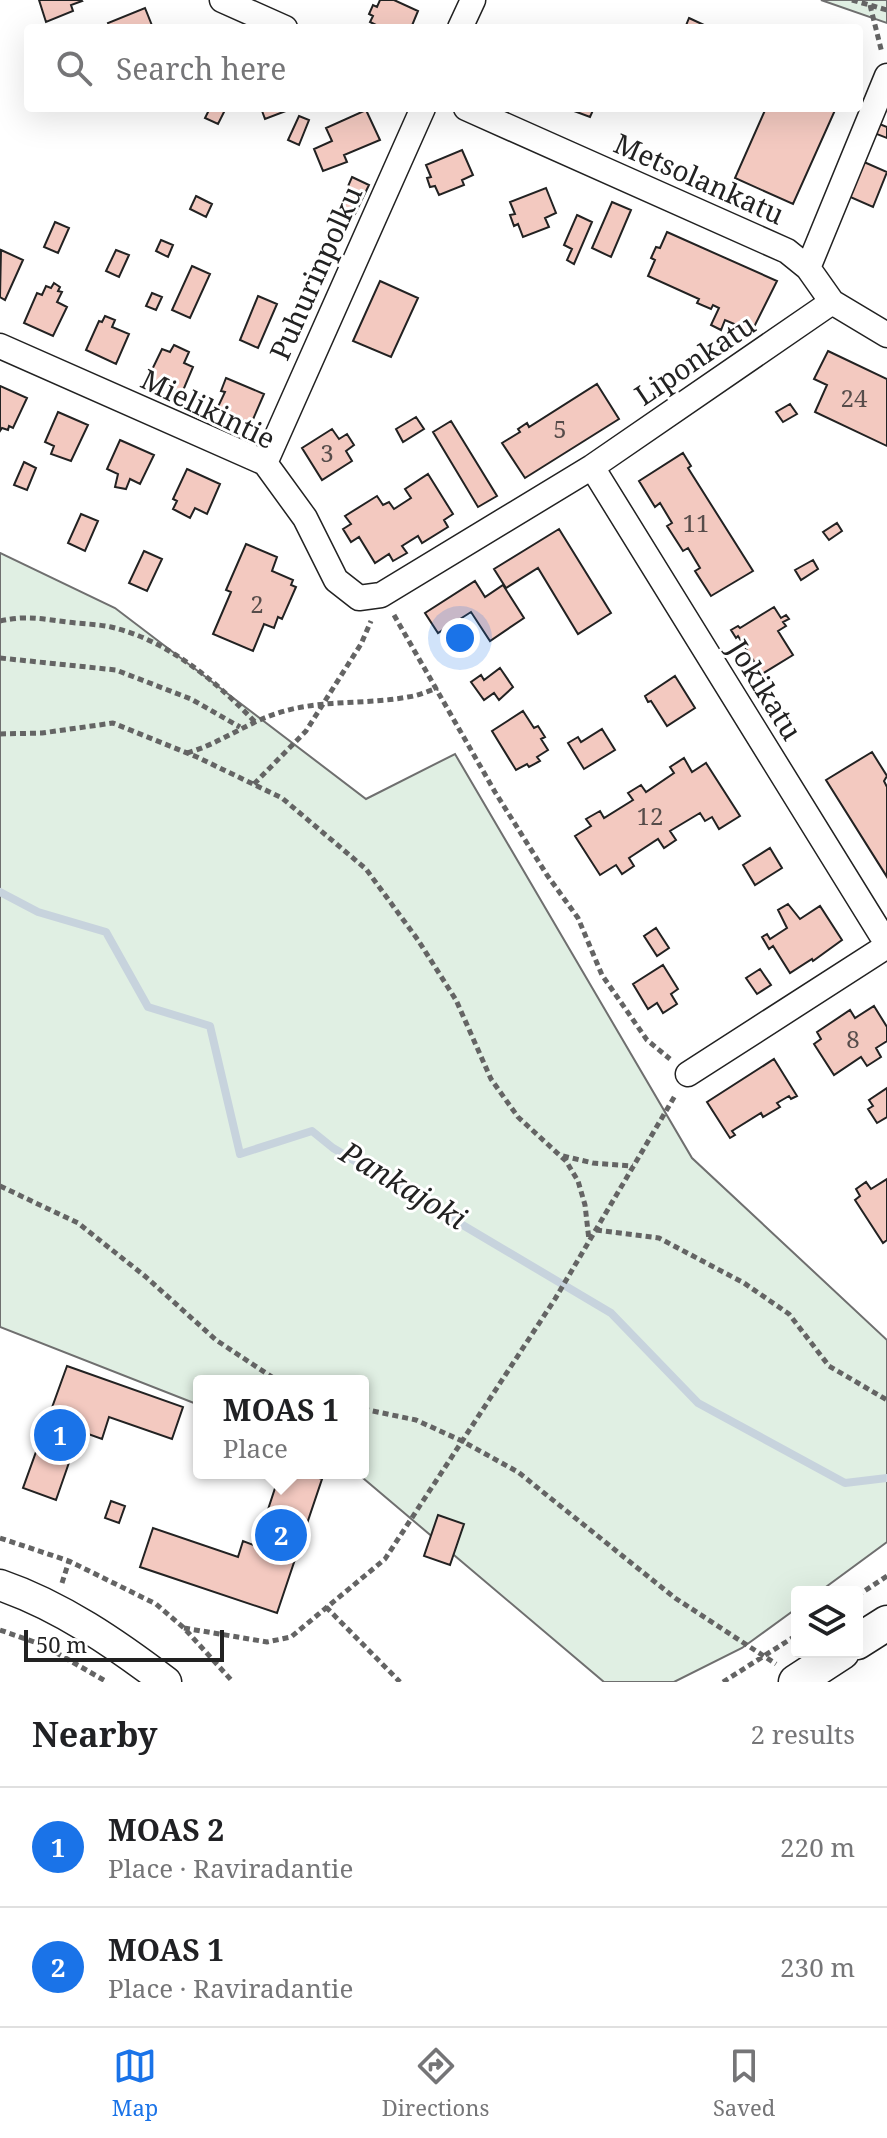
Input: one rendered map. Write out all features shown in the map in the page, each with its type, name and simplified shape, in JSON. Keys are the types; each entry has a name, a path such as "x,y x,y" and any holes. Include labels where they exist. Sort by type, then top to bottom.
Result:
{"main road":[{"path":"863,1638 887,1623"},
{"path":"796,1682 833,1658"}],"street":[{"path":"222,0 276,24"},
{"path":"462,24 473,0"},
{"path":"808,268 885,68"},
{"name":"Puhurinpolku","path":"265,463 421,112"},
{"name":"Metsolankatu","path":"475,112 787,251 808,268 832,302 887,335"},
{"name":"Liponkatu","path":"381,595 592,467 832,302"},
{"name":"Mielikintie","path":"0,346 265,463 305,518 336,580 359,598 381,595"},
{"name":"Jokikatu","path":"592,467 887,945"},
{"path":"688,1074 887,945"},
{"path":"0,1585 54,1609 122,1649 166,1682"}],"path":[{"path":"852,0 887,10"},
{"path":"870,5 885,68"},
{"path":"184,1628 267,1642 291,1637 385,1559 555,1299 688,1074 647,1040 602,975 578,918 495,792 438,688 381,595"},
{"path":"253,784 306,731 326,702 361,644 381,595"},
{"path":"0,621 23,616 109,626 135,635 185,662 228,694 255,722"},
{"path":"0,658 116,670 191,699 241,728"},
{"path":"187,753 278,713 326,702 408,697 438,688"},
{"path":"0,734 42,733 113,723 187,753 282,798 366,869 418,940 456,1000 491,1079 518,1117 559,1155 578,1181 585,1205 589,1241"},
{"path":"559,1155 593,1163 633,1166"},
{"path":"0,1186 78,1223 146,1277 216,1340 269,1375"},
{"path":"596,1230 659,1238 744,1283 789,1314 829,1366 887,1400"},
{"path":"369,1410 416,1420 518,1472 675,1598 766,1656 796,1682"},
{"path":"0,1538 69,1561 156,1604 184,1628 233,1682"},
{"path":"863,1592 887,1576"},
{"path":"326,1607 400,1682"},
{"path":"0,1630 43,1645 107,1682"},
{"path":"723,1682 791,1639"}],"green space":[{"path":"821,0 887,0 887,23"},
{"path":"0,553 115,608 366,799 455,754 692,1158 887,1340 887,1542 827,1586 791,1586 791,1612 742,1648 674,1682 604,1682 364,1479 369,1479 369,1375 193,1375 193,1403 0,1327"}],"building":[{"path":"39,0 82,1 71,5 73,11 46,22"},
{"path":"380,0 394,0 418,11 413,24 374,24 370,22 373,16 369,14 373,5 377,7"},
{"path":"145,8 151,24 108,24"},
{"path":"689,18 702,24 687,24"},
{"path":"208,112 224,112 218,124 205,118"},
{"path":"262,112 283,112 265,119"},
{"path":"367,112 380,140 344,155 347,162 323,171 314,149 332,141 326,128"},
{"path":"764,112 834,112 793,204 735,178"},
{"path":"299,116 309,120 299,145 288,140"},
{"path":"877,123 887,127 887,138 874,133"},
{"path":"462,150 473,175 462,180 464,185 439,195 435,186 430,187 427,178 431,177 426,165"},
{"path":"864,162 887,172 873,207 848,196"},
{"path":"352,177 369,185 355,214 339,207"},
{"path":"546,188 556,213 545,218 549,227 523,237 518,224 514,226 510,215 515,214 510,202"},
{"path":"196,196 212,204 206,217 190,209"},
{"path":"612,202 631,210 611,257 592,248"},
{"path":"577,215 592,222 574,264 567,260 572,249 564,245"},
{"path":"55,222 69,228 58,253 44,247"},
{"path":"667,232 777,281 750,335 725,320 721,330 711,325 719,308 713,305 711,309 697,303 699,299 648,276 655,260 651,258 656,247 660,248"},
{"path":"161,240 173,245 168,257 156,251"},
{"path":"1,250 23,260 5,300 0,297"},
{"path":"116,250 129,255 119,277 106,271"},
{"path":"192,266 210,274 190,318 172,310"},
{"path":"380,281 418,298 391,357 353,341"},
{"path":"54,283 62,292 57,302 67,307 53,336 24,323 37,293 42,295 46,286 51,288"},
{"path":"152,293 162,297 156,310 146,306"},
{"path":"258,296 277,304 258,348 240,340"},
{"path":"105,316 115,320 112,327 129,334 116,364 86,350 99,321 102,322"},
{"path":"174,345 189,352 184,363 193,367 182,393 148,378 162,349 170,352"},
{"path":"828,351 887,379 887,446 815,412 827,385 814,379"},
{"path":"226,378 264,394 251,424 217,409 225,392 221,391"},
{"path":"597,384 619,419 525,478 502,443 520,432 518,429 527,423 529,427"},
{"path":"0,386 27,398 13,428 9,426 8,430 2,428 0,431"},
{"path":"790,404 797,414 783,422 776,412"},
{"path":"58,412 88,425 71,461 51,454 54,446 45,442"},
{"path":"416,417 424,429 403,442 396,429"},
{"path":"451,421 497,496 478,507 433,432"},
{"path":"332,429 339,439 347,434 354,445 346,451 352,461 322,480 302,448"},
{"path":"120,440 154,455 140,484 130,479 126,489 115,487 118,474 107,469"},
{"path":"683,453 691,466 688,468 753,571 711,596 695,571 700,568 688,548 683,551 667,526 672,523 660,503 655,507 639,481"},
{"path":"24,462 36,468 27,490 14,485"},
{"path":"187,469 220,484 207,514 195,508 190,518 173,509 177,501 173,499"},
{"path":"428,474 453,514 444,520 448,527 422,543 418,536 402,546 407,553 393,561 389,554 375,563 359,537 351,542 343,529 351,524 345,516 377,496 383,505 389,502 394,509 411,498 405,489"},
{"path":"81,514 98,521 85,551 68,543"},
{"path":"837,523 842,531 829,540 823,532"},
{"path":"559,529 611,613 578,634 538,568 506,588 494,569"},
{"path":"246,544 277,557 272,571 293,580 291,585 296,587 282,619 278,617 274,628 264,624 253,651 213,634 231,592 226,590"},
{"path":"144,551 162,559 147,591 129,583"},
{"path":"813,560 818,569 801,580 795,570"},
{"path":"475,581 485,597 503,585 524,618 490,641 471,612 438,633 425,613"},
{"path":"774,607 781,618 786,615 789,619 783,622 786,626 778,631 793,655 762,674 731,630 740,628"},
{"path":"500,668 513,687 499,700 494,693 484,700 471,682 481,675 484,680"},
{"path":"675,676 695,708 667,726 645,696"},
{"path":"523,711 534,728 538,726 548,750 537,757 540,761 516,770 492,731"},
{"path":"602,729 615,750 584,769 568,743 578,737 581,742"},
{"path":"872,752 887,776 884,781 887,787 887,877 826,780"},
{"path":"684,758 692,772 706,763 740,816 719,829 712,817 705,821 700,813 670,831 676,840 664,848 658,839 629,858 634,866 622,874 616,865 600,875 575,836 591,826 586,819 600,811 604,818 633,800 628,793 641,785 646,792 674,773 670,767"},
{"path":"770,848 782,868 755,885 743,865"},
{"path":"788,904 800,919 820,906 842,940 790,973 773,946 769,949 762,937 767,934 770,939 787,928 778,910"},
{"path":"656,928 669,948 657,956 644,936"},
{"path":"663,965 678,989 671,994 677,1004 663,1013 657,1003 648,1009 633,984"},
{"path":"760,969 771,985 757,994 746,978"},
{"path":"874,1006 887,1027 887,1041 876,1048 881,1057 867,1066 861,1057 834,1075 814,1044 821,1039 817,1032 850,1010 855,1018"},
{"path":"774,1059 797,1096 791,1099 789,1096 777,1103 780,1107 763,1117 761,1113 732,1131 735,1135 730,1138 707,1102"},
{"path":"887,1088 887,1117 877,1123 868,1109 873,1106 869,1100"},
{"path":"887,1179 887,1240 883,1243 855,1200 860,1196 856,1189 866,1182 871,1189"},
{"path":"67,1366 183,1407 172,1439 109,1417 102,1439 80,1431 56,1500 23,1488"},
{"path":"278,1479 322,1479 277,1613 140,1567 153,1528 238,1557 243,1541 256,1546"},
{"path":"111,1501 125,1506 119,1523 105,1518"},
{"path":"438,1515 464,1524 450,1565 424,1556"}],"waterway":[{"name":"Pankajoki","path":"0,892 38,912 106,932 148,1007 210,1026 240,1154 312,1131 333,1148 611,1313 698,1403 845,1483 887,1478"}],"place":[{"name":"MOAS 2","path":"60,1435"},
{"name":"MOAS 1","path":"281,1535"}]}
